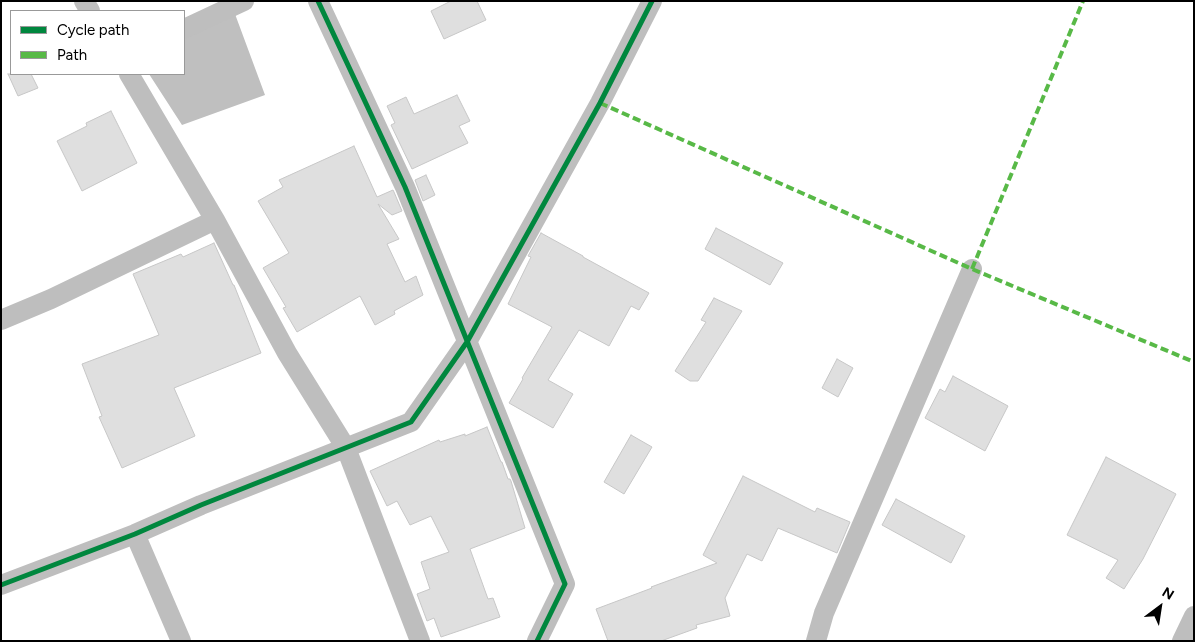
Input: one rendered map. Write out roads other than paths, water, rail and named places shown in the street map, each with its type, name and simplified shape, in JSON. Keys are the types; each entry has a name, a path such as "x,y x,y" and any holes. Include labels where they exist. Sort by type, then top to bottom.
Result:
{"street":[{"path":"185,29 244,1"},
{"path":"318,1 405,186 565,584 538,641"},
{"path":"1,585 135,534 201,505 411,422 468,342 600,103 652,1"},
{"path":"130,75 214,220 287,353 346,448 420,641"},
{"path":"1,320 52,299 214,220"},
{"path":"816,641 824,614 972,268"},
{"path":"135,534 181,641"},
{"path":"1182,641 1194,616"}]}
